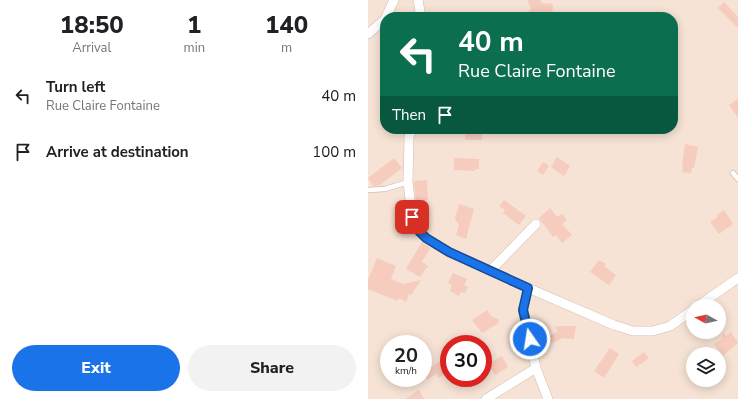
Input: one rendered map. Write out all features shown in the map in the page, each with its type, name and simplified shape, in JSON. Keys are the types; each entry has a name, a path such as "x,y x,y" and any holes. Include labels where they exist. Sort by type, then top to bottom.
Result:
{"street":[{"path":"389,12 394,0"},
{"path":"418,0 420,12"},
{"path":"368,34 380,23"},
{"path":"410,134 408,182 412,217 416,228 426,238 449,252 490,271 614,325 633,331 653,331 670,326 686,315"},
{"path":"490,271 536,224"},
{"path":"708,299 738,278"},
{"path":"528,288 523,310 536,368 548,399"},
{"path":"486,399 536,368"}],"lane":[{"path":"733,173 738,179"},
{"path":"368,190 385,189 408,182"}],"shaded area":[{"path":"368,0 738,0 738,399 368,399"}],"building":[{"path":"527,0 540,0 542,3 553,4 552,12 529,12 531,8"},
{"path":"724,2 738,17 738,28 718,8"},
{"path":"738,99 738,118 729,105"},
{"path":"465,134 482,134 482,140 465,140"},
{"path":"685,144 698,147 694,168 692,168 691,173 682,172"},
{"path":"557,157 570,166 564,176 551,167"},
{"path":"394,158 402,168 380,185 373,186 368,178"},
{"path":"454,158 479,159 479,169 474,169 475,171 454,170"},
{"path":"543,162 549,166 543,175 537,171"},
{"path":"427,180 428,200 416,203 414,181"},
{"path":"504,200 526,216 519,225 503,213 505,210 499,206"},
{"path":"459,204 474,209 466,239 456,235 459,225 455,219"},
{"path":"550,208 557,217 562,214 567,220 562,224 572,235 562,243 556,235 553,237 539,218"},
{"path":"724,210 733,224 719,234 710,222 718,217 717,215"},
{"path":"422,242 430,248 422,262 428,266 420,277 406,269"},
{"path":"377,258 396,266 391,279 404,284 421,280 411,295 409,294 406,302 399,298 398,301 368,289 368,280"},
{"path":"599,260 606,264 604,266 616,275 609,285 590,272"},
{"path":"453,273 467,279 464,285 468,287 465,293 461,292 459,296 450,291 452,285 448,283"},
{"path":"487,310 492,317 499,320 497,324 482,333 472,320"},
{"path":"576,326 574,339 563,338 551,344 548,336 557,332 555,327"},
{"path":"731,332 738,343 726,353 726,347 716,347 714,344 722,339 726,339 726,336"},
{"path":"610,348 619,354 604,378 594,371"},
{"path":"644,352 649,358 636,367 632,361"},
{"path":"502,356 508,367 495,375 492,370 492,362"},
{"path":"440,362 440,377 438,378 436,374 432,377 432,366"},
{"path":"419,390 424,399 405,399"}],"route":[{"path":"412,217 416,228 426,238 449,252 528,288 523,310 530,339"}]}
